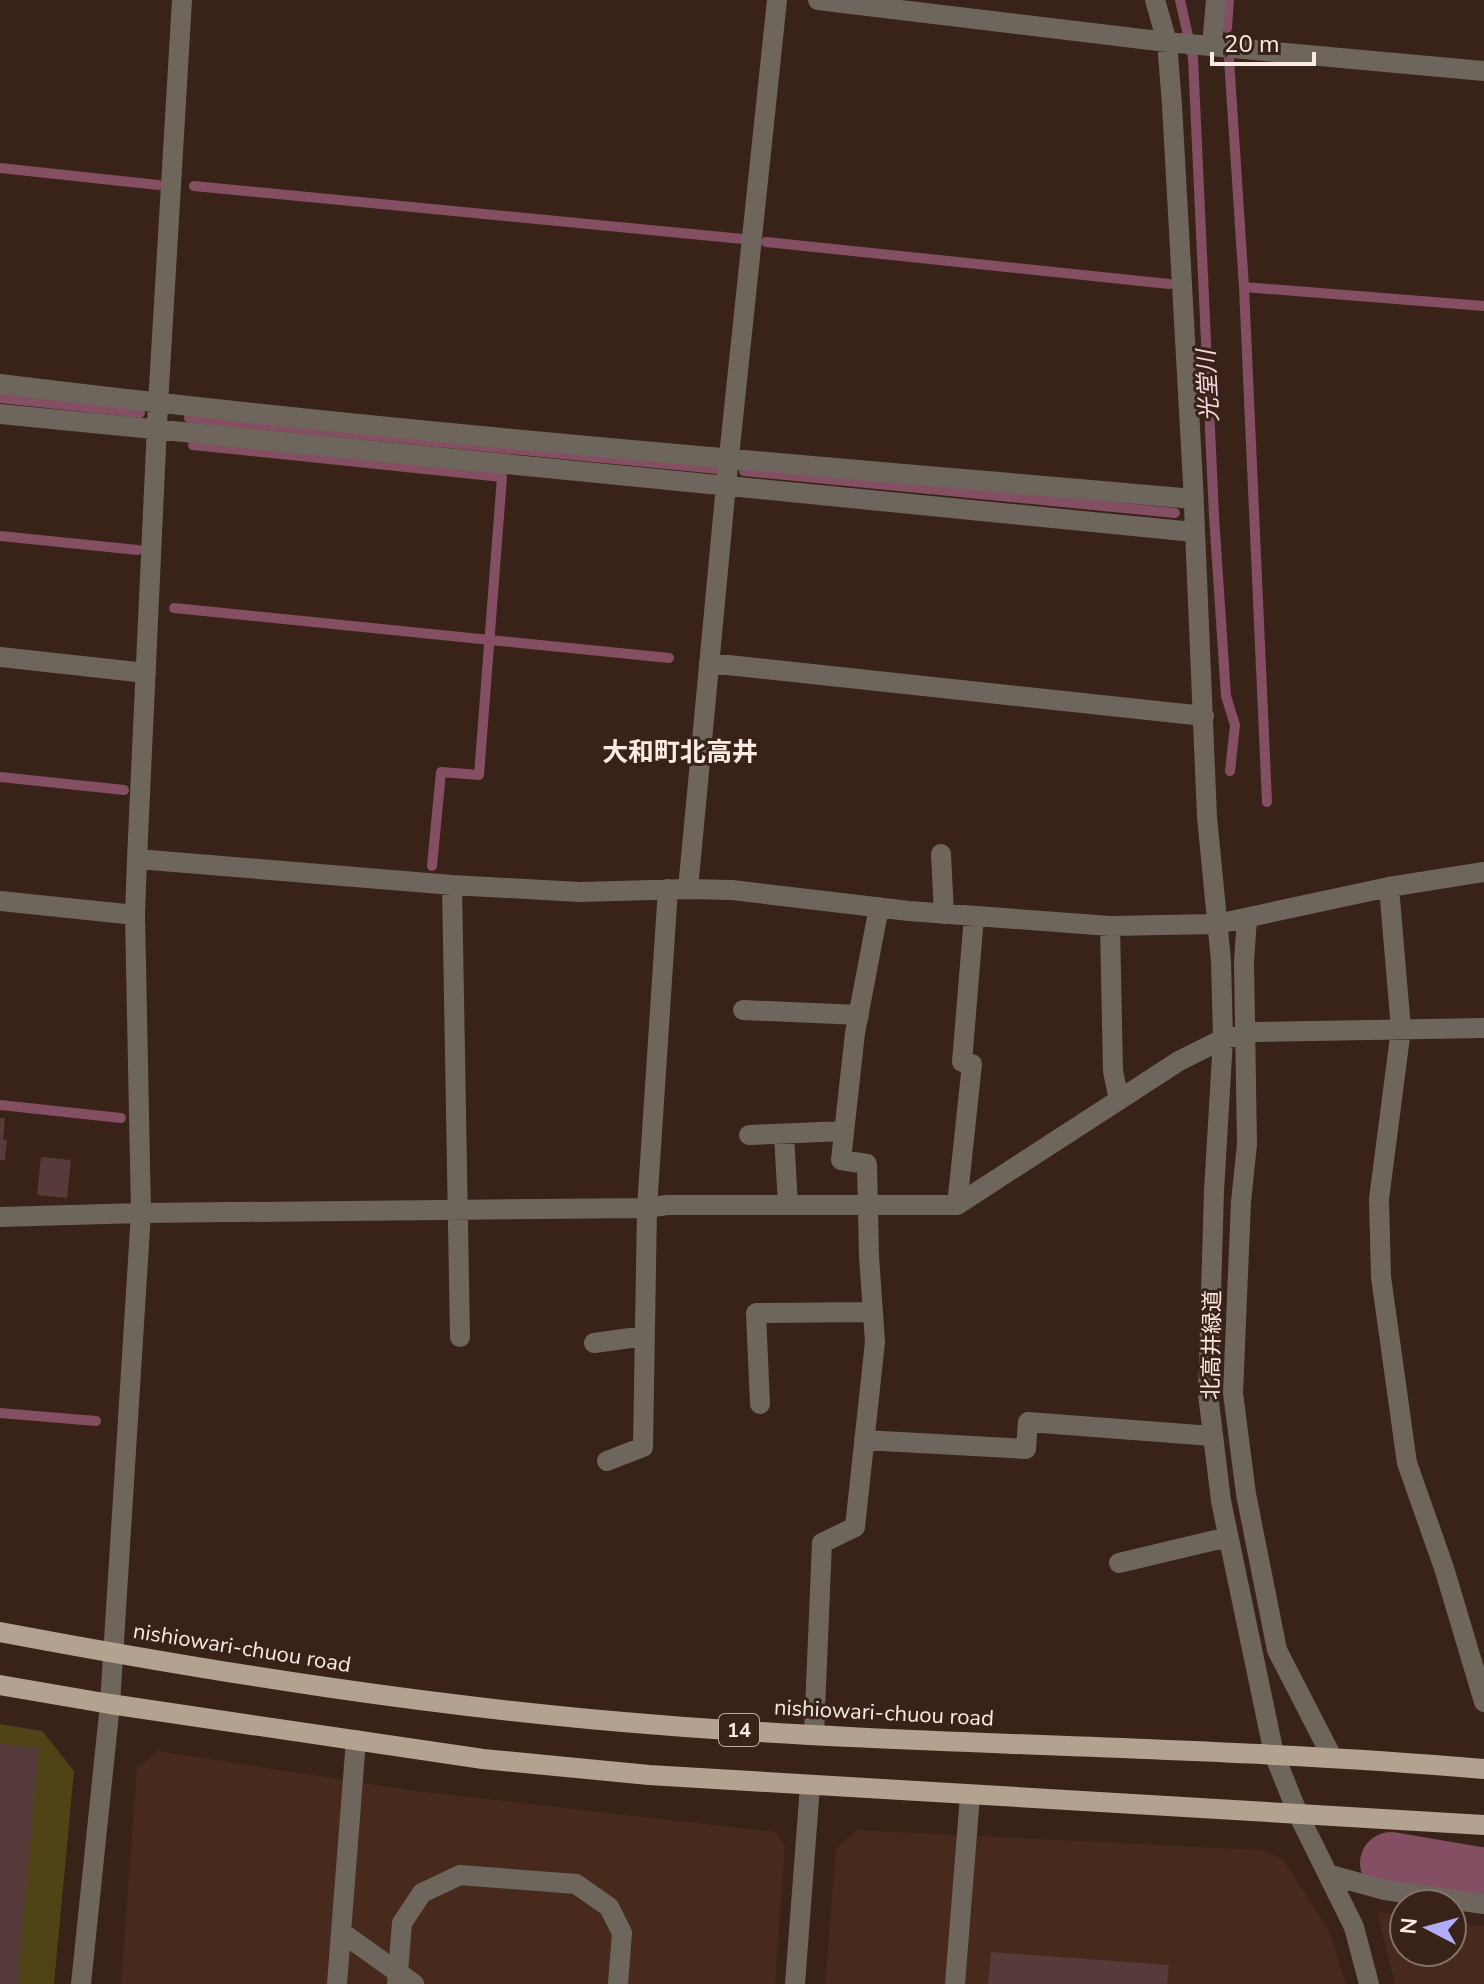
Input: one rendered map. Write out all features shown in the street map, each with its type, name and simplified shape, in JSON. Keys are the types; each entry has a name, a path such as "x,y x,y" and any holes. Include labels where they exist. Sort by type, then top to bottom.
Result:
{"main road":[{"name":"nishiowari-chuou road","path":"0,1632 113,1653 503,1710 661,1725 1332,1757 1484,1769"},
{"path":"0,1685 483,1759 649,1775 1484,1825"}],"street":[{"path":"81,1984 110,1704 141,1213 135,915 158,404 182,0"},
{"path":"607,1461 643,1447 647,1208 659,1058 709,663 777,0"},
{"path":"818,0 1173,43 1484,71"},
{"path":"1155,0 1173,43 1207,817 1223,1039 1210,1305 1208,1394 1212,1436 1228,1537 1274,1754 1298,1814 1354,1927 1369,1984"},
{"path":"1208,46 1216,0"},
{"path":"0,384 158,404 728,459 1193,499"},
{"path":"0,414 1194,532"},
{"path":"0,657 146,673"},
{"path":"709,663 1204,716"},
{"path":"941,854 944,914"},
{"path":"137,859 452,885 580,892 678,889 800,897 944,914 1110,926 1217,924 1389,887 1484,872"},
{"path":"452,885 460,1337"},
{"path":"1389,887 1401,1029 1379,1199 1381,1277 1407,1463 1444,1568 1484,1702"},
{"path":"0,901 135,915"},
{"path":"814,1734 822,1543 855,1527 875,1342 867,1164 841,1160 859,1015 879,907"},
{"path":"957,1205 972,1064 962,1062 974,916"},
{"name":"北高井緑道","path":"1247,918 1244,962 1247,1144 1241,1202 1233,1393 1246,1494 1277,1650 1332,1757"},
{"path":"1110,926 1113,1071 1119,1100"},
{"path":"743,1010 859,1015"},
{"path":"0,1217 647,1208 667,1205 957,1205 1179,1061 1223,1039 1246,1034 1484,1028"},
{"path":"749,1135 844,1131"},
{"path":"784,1135 788,1205"},
{"path":"760,1404 756,1313 873,1312"},
{"path":"594,1343 645,1336"},
{"path":"864,1440 1026,1449 1028,1422 1212,1436"},
{"path":"1119,1563 1228,1537"},
{"path":"337,1984 356,1740"},
{"path":"795,1984 810,1786"},
{"path":"955,1984 970,1796"},
{"path":"397,1984 402,1923 422,1893 460,1875 576,1884 609,1907 622,1933 618,1984"},
{"path":"1330,1875 1385,1890 1484,1904"},
{"path":"341,1932 414,1984"}],"shaded area":[{"path":"0,1724 42,1731 74,1771 54,1984 0,1984"},
{"path":"158,1751 416,1791 776,1832 785,1846 775,1984 121,1984 137,1767"},
{"path":"857,1830 1261,1850 1283,1859 1329,1930 1346,1984 825,1984 836,1849"},
{"path":"1377,1912 1388,1913 1388,1956"},
{"path":"1468,1924 1484,1926 1484,1984 1395,1984 1391,1968 1468,1968"}],"building":[{"path":"0,1118 5,1118 5,1160 0,1160"},
{"path":"41,1157 71,1160 67,1198 37,1195"},
{"path":"0,1744 39,1747 18,1984 0,1984"},
{"path":"991,1952 1169,1965 1167,1984 988,1984"}],"waterway":[{"name":"光堂川","path":"1180,0 1193,58 1214,516 1226,696 1235,725 1230,771"},
{"path":"1227,28 1229,0"},
{"path":"1229,59 1244,287 1267,802"},
{"path":"0,168 158,185"},
{"path":"194,186 743,239"},
{"path":"766,242 1169,284"},
{"path":"1244,287 1484,306"},
{"path":"0,398 140,413"},
{"path":"189,418 718,469"},
{"path":"193,445 502,477 479,775 441,772 432,866"},
{"path":"744,471 1175,513"},
{"path":"0,536 138,550"},
{"path":"174,608 669,658"},
{"path":"0,777 124,790"},
{"path":"0,1105 121,1118"},
{"path":"0,1413 96,1421"},
{"name":"光堂川","path":"1391,1863 1484,1879"}],"district":[{"name":"大和町北高井","path":"680,752"}]}
